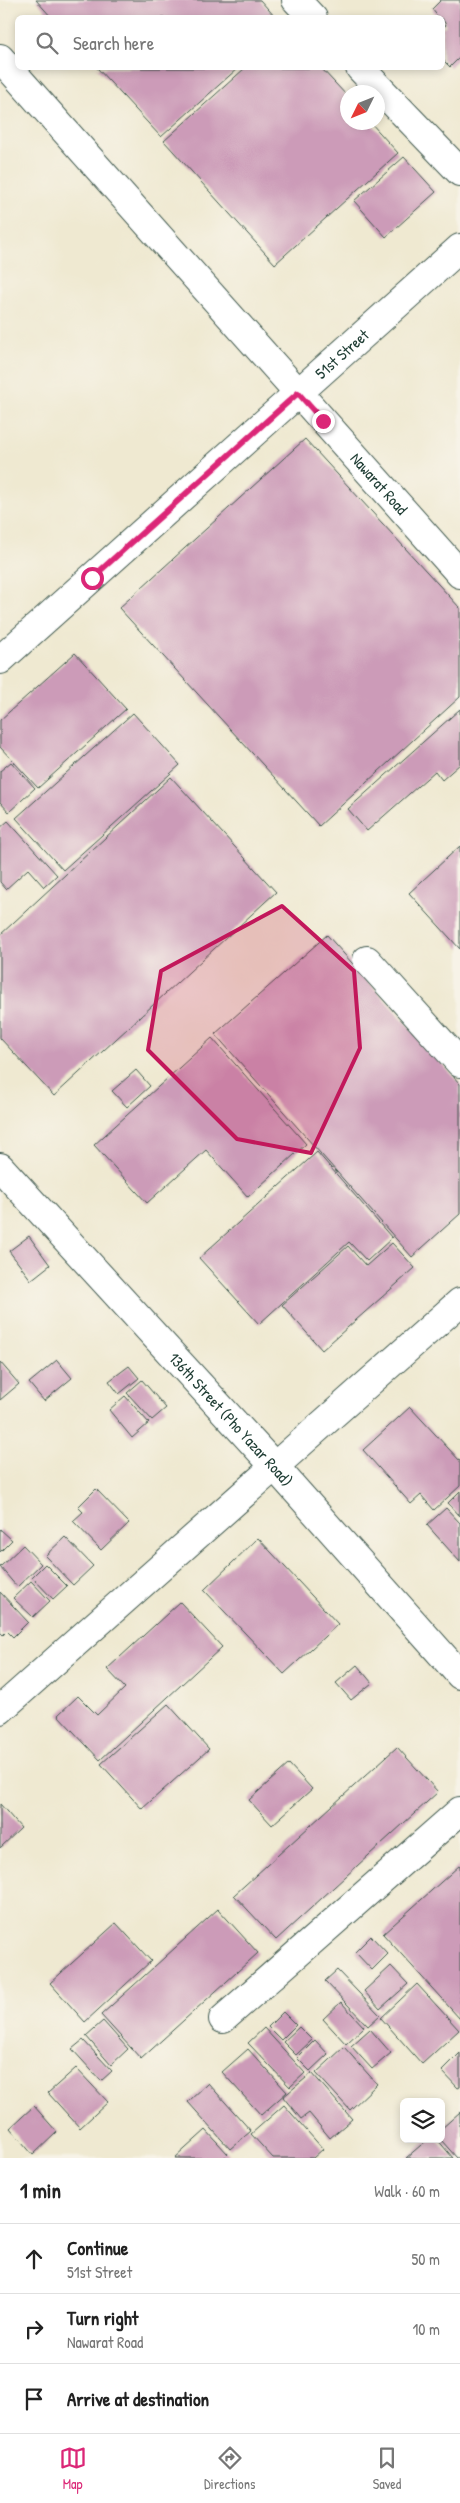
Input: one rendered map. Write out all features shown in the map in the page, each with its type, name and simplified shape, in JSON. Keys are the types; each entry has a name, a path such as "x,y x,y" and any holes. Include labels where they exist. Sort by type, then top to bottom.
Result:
{"street":[{"path":"296,0 310,15"},
{"name":"Nawarat Road","path":"0,58 460,574"},
{"path":"362,70 460,172"},
{"name":"51st Street","path":"1,656 460,248"},
{"path":"367,960 460,1063"},
{"name":"136th Street (Pho Yazar Road)","path":"3,1177 275,1467 460,1675"},
{"path":"0,1710 460,1302"},
{"path":"224,2019 460,1811"}],"highlighted area":[{"path":"282,906 354,971 360,1048 311,1153 237,1139 148,1050 161,971"}],"building":[{"path":"36,0 260,0 273,15 49,15"},
{"path":"441,0 460,0 460,57 450,67 445,62 445,15 437,15 432,9"},
{"path":"99,70 236,70 161,137"},
{"path":"243,70 323,70 340,88 340,130 377,130 398,153 275,264 164,141"},
{"path":"404,157 436,192 386,237 354,201"},
{"path":"305,439 460,608 460,697 319,826 119,608"},
{"path":"75,653 126,709 38,788 0,747 0,720"},
{"path":"460,709 460,764 442,780 435,771 367,831 348,809"},
{"path":"133,713 180,765 63,870 16,818"},
{"path":"11,762 35,788 9,812 0,802 0,771"},
{"path":"171,777 276,892 54,1096 0,1038 0,935"},
{"path":"8,821 57,875 44,887 28,869 6,889 0,882 0,828"},
{"path":"460,846 460,949 409,893"},
{"path":"327,935 460,1084 460,1214 412,1257 215,1034"},
{"path":"212,1038 306,1144 248,1197 206,1150 147,1203 94,1145"},
{"path":"136,1070 150,1086 127,1107 112,1091"},
{"path":"317,1152 392,1238 367,1261 349,1242 259,1324 199,1258"},
{"path":"29,1236 50,1265 31,1280 9,1251"},
{"path":"392,1243 415,1268 322,1350 282,1305 348,1246 366,1266"},
{"path":"57,1360 72,1378 44,1401 29,1383"},
{"path":"0,1362 19,1384 0,1400"},
{"path":"129,1366 139,1378 119,1394 109,1381"},
{"path":"142,1380 166,1408 152,1420 127,1393"},
{"path":"125,1396 149,1423 132,1438 109,1410"},
{"path":"410,1407 460,1461 460,1486 434,1510 421,1495 411,1504 363,1450"},
{"path":"96,1489 129,1523 101,1550 73,1521 83,1512 78,1507"},
{"path":"460,1491 460,1516 448,1503"},
{"path":"446,1508 460,1523 460,1562 427,1525"},
{"path":"0,1529 12,1540 0,1552"},
{"path":"65,1537 93,1566 73,1585 45,1556"},
{"path":"258,1538 338,1624 284,1674 204,1590"},
{"path":"23,1545 41,1564 17,1587 0,1567"},
{"path":"45,1564 67,1586 53,1599 32,1577"},
{"path":"31,1581 50,1601 33,1617 13,1598"},
{"path":"0,1592 28,1622 13,1637 7,1631 3,1635 0,1632"},
{"path":"180,1602 222,1647 100,1760 58,1715 78,1696 97,1715 125,1688 107,1669"},
{"path":"357,1665 372,1683 351,1700 336,1683"},
{"path":"168,1704 209,1749 142,1809 101,1764"},
{"path":"397,1747 438,1792 276,1940 234,1895"},
{"path":"289,1764 312,1789 272,1825 249,1800"},
{"path":"0,1804 21,1828 0,1848"},
{"path":"460,1865 460,2019 383,1934"},
{"path":"218,1909 258,1953 141,2059 101,2015"},
{"path":"116,1923 151,1961 85,2022 50,1983"},
{"path":"371,1936 388,1954 372,1970 355,1952"},
{"path":"391,1966 408,1984 380,2009 364,1991"},
{"path":"337,1970 380,2015 368,2026 325,1981"},
{"path":"417,1984 459,2030 422,2064 381,2018"},
{"path":"341,2002 364,2027 346,2044 323,2019"},
{"path":"283,2012 296,2025 281,2040 268,2027"},
{"path":"103,2021 128,2049 111,2065 86,2036"},
{"path":"299,2027 312,2040 296,2055 283,2042"},
{"path":"264,2028 305,2073 290,2087 248,2043"},
{"path":"370,2029 391,2053 372,2069 351,2046"},
{"path":"83,2040 112,2071 101,2081 72,2049"},
{"path":"315,2040 328,2054 310,2071 297,2058"},
{"path":"344,2047 377,2084 350,2110 316,2073"},
{"path":"248,2049 287,2092 261,2115 222,2072"},
{"path":"460,2053 460,2087 458,2088 442,2071"},
{"path":"76,2068 108,2102 80,2128 48,2093"},
{"path":"312,2073 352,2119 330,2138 309,2113 301,2119 283,2097"},
{"path":"208,2083 251,2131 230,2149 188,2102"},
{"path":"284,2105 323,2149 313,2158 273,2158 251,2134"},
{"path":"34,2106 57,2132 33,2155 10,2128"},
{"path":"460,2112 460,2158 457,2158 444,2143 445,2125"},
{"path":"206,2130 228,2154 224,2158 175,2158"},
{"path":"423,2143 440,2143 453,2158 406,2158"}],"route":[{"path":"92,578 298,393 323,421"}]}
